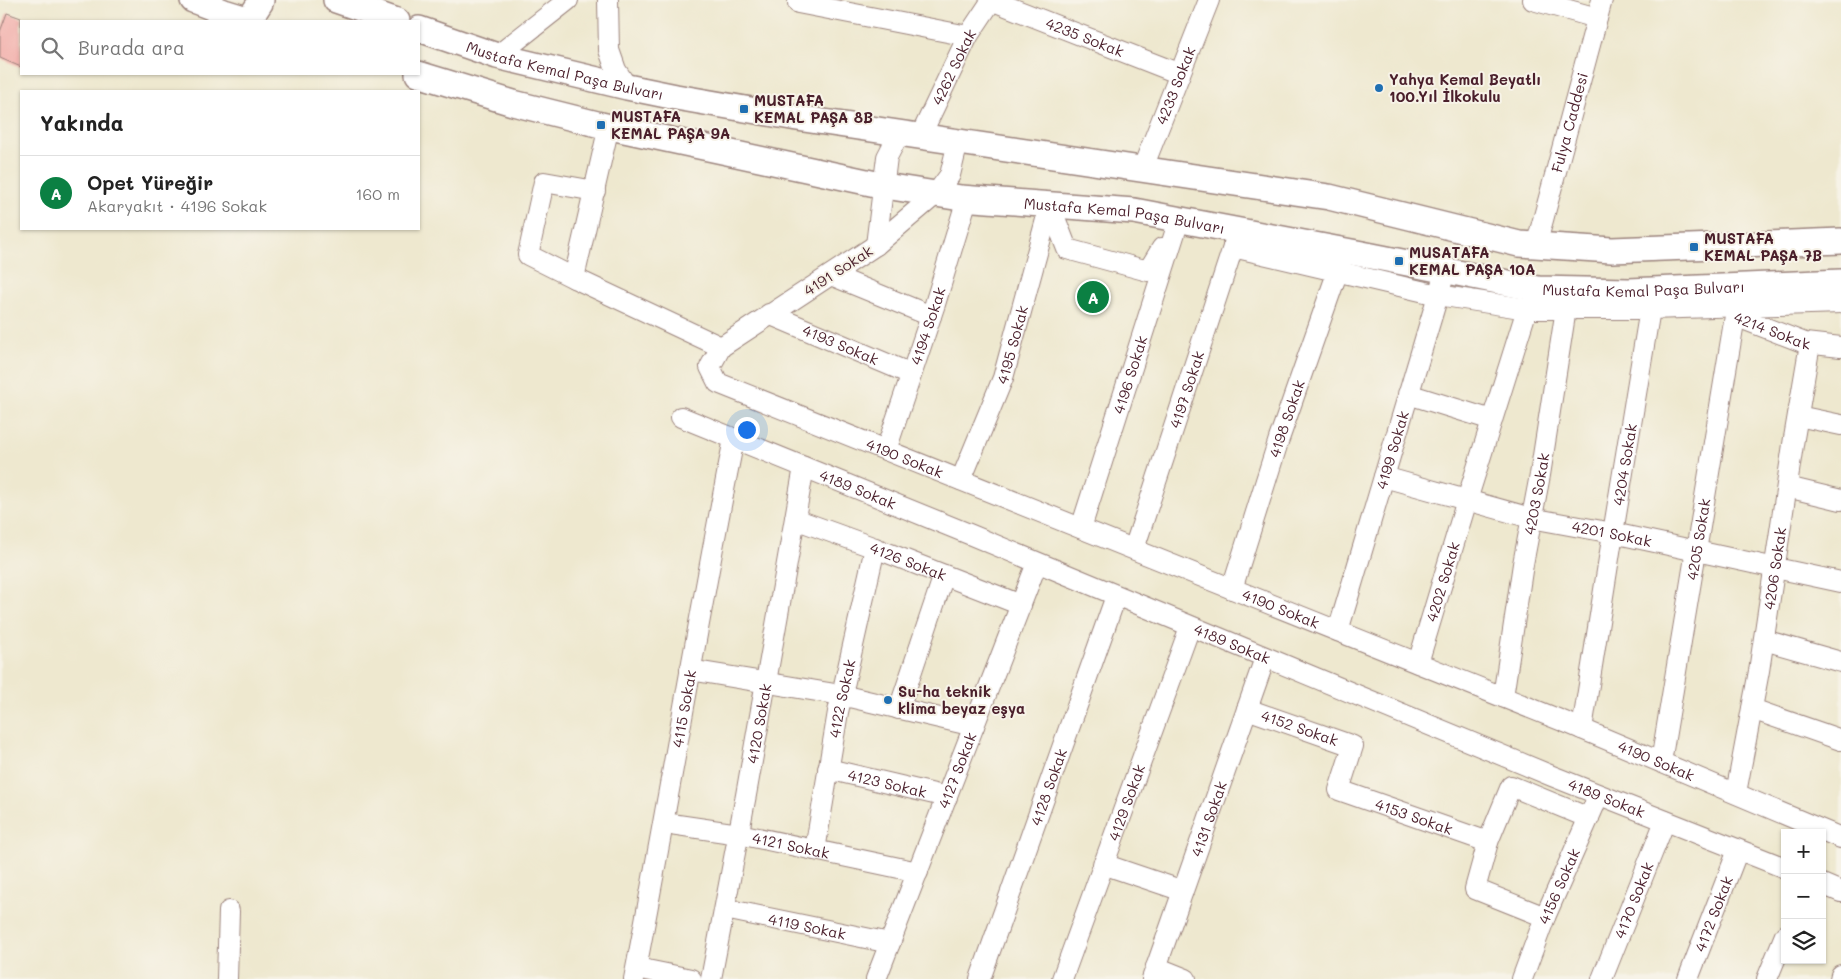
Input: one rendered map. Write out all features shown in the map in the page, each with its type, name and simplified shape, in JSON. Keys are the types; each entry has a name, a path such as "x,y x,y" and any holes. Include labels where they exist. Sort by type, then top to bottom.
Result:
{"main road":[{"path":"193,0 254,14"},
{"path":"336,0 394,20"},
{"name":"Mustafa Kemal Paşa Bulvarı","path":"420,29 497,56 627,87 744,109 909,135 1328,197 1519,244 1612,250 1841,241"},
{"name":"Mustafa Kemal Paşa Bulvarı","path":"420,75 513,103 609,126 885,186 967,199 1134,211 1179,220 1236,239 1342,261 1445,270 1538,289 1568,299 1652,299 1734,303 1841,282"}],"street":[{"path":"497,56 568,0"},
{"path":"608,0 609,50 616,70 627,87"},
{"name":"4235 Sokak","path":"992,0 1180,74"},
{"name":"4262 Sokak","path":"876,245 885,186 887,157 909,135 968,36 992,0"},
{"name":"4233 Sokak","path":"1142,170 1209,0"},
{"path":"1534,0 1600,9"},
{"path":"798,4 968,36"},
{"name":"Fulya Caddesi","path":"1536,246 1600,9"},
{"path":"574,278 609,126"},
{"name":"4191 Sokak","path":"718,383 710,367 722,347 769,314 876,245 936,194 950,175 958,142"},
{"path":"595,191 544,182 528,255 722,347"},
{"name":"4194 Sokak","path":"886,450 931,316 967,199"},
{"path":"1050,205 1067,249 1148,271 1179,220"},
{"name":"4195 Sokak","path":"961,480 1002,378 1050,205"},
{"name":"4196 Sokak","path":"1081,528 1179,220"},
{"name":"4197 Sokak","path":"1134,549 1236,239"},
{"path":"1342,261 1438,295 1527,309 1568,299"},
{"name":"4198 Sokak","path":"1232,589 1279,439 1342,261"},
{"name":"4199 Sokak","path":"1338,631 1445,270"},
{"path":"831,274 931,316"},
{"name":"4203 Sokak","path":"1503,697 1523,564 1568,299"},
{"name":"4204 Sokak","path":"1582,729 1652,299"},
{"path":"1734,303 1841,303"},
{"name":"4214 Sokak","path":"1734,303 1810,344 1841,347"},
{"name":"4205 Sokak","path":"1661,762 1734,303"},
{"name":"4202 Sokak","path":"1418,663 1527,309"},
{"name":"4193 Sokak","path":"769,314 911,374"},
{"name":"4206 Sokak","path":"1736,793 1764,640 1810,344"},
{"name":"4190 Sokak","path":"718,383 1582,729 1841,838"},
{"path":"1408,394 1492,420"},
{"path":"1798,416 1841,425"},
{"name":"4189 Sokak","path":"680,417 1599,795 1781,866"},
{"name":"4115 Sokak","path":"635,973 664,823 704,589 734,439"},
{"name":"4120 Sokak","path":"711,979 739,834 804,467"},
{"name":"4201 Sokak","path":"1384,477 1531,518 1613,533 1841,582"},
{"path":"1787,487 1841,500"},
{"name":"4126 Sokak","path":"795,519 1021,605"},
{"name":"4122 Sokak","path":"815,850 841,695 875,548"},
{"name":"4127 Sokak","path":"876,979 1037,563"},
{"path":"899,709 944,575"},
{"name":"4128 Sokak","path":"980,979 1116,596"},
{"name":"4129 Sokak","path":"1062,979 1190,627"},
{"path":"1764,640 1841,662"},
{"name":"4131 Sokak","path":"1154,973 1265,658"},
{"path":"690,670 841,695 974,726"},
{"name":"4152 Sokak","path":"1246,709 1353,746 1339,790"},
{"path":"1752,709 1841,740"},
{"name":"4123 Sokak","path":"828,769 946,798"},
{"path":"1546,916 1475,889 1488,842 1511,786 1589,818"},
{"name":"4153 Sokak","path":"1339,790 1488,842"},
{"name":"4156 Sokak","path":"1522,979 1546,916 1599,795"},
{"name":"4170 Sokak","path":"1602,979 1665,821"},
{"name":"4121 Sokak","path":"664,823 739,834 918,872"},
{"name":"4172 Sokak","path":"1688,979 1738,850"},
{"path":"1103,864 1183,891"},
{"path":"1826,886 1841,892"},
{"name":"4119 Sokak","path":"724,909 890,943"},
{"path":"227,979 229,911"},
{"path":"1767,979 1781,945"},
{"path":"635,973 691,979"},
{"path":"1154,973 1186,979"},
{"path":"1840,979 1841,975"}],"building":[{"path":"7,13 21,18 20,67 0,58 0,32"}],"place":[{"name":"Yahya Kemal Beyatlı 100.Yıl İlkokulu","path":"1379,88"},
{"name":"MUSTAFA KEMAL PAŞA 8B","path":"744,109"},
{"name":"MUSTAFA KEMAL PAŞA 9A","path":"601,125"},
{"name":"MUSTAFA KEMAL PAŞA 7B","path":"1694,247"},
{"name":"MUSATAFA KEMAL PAŞA 10A","path":"1399,261"},
{"name":"Opet Yüreğir","path":"1093,297"},
{"name":"Su-ha teknik klima beyaz eşya","path":"888,700"}]}
